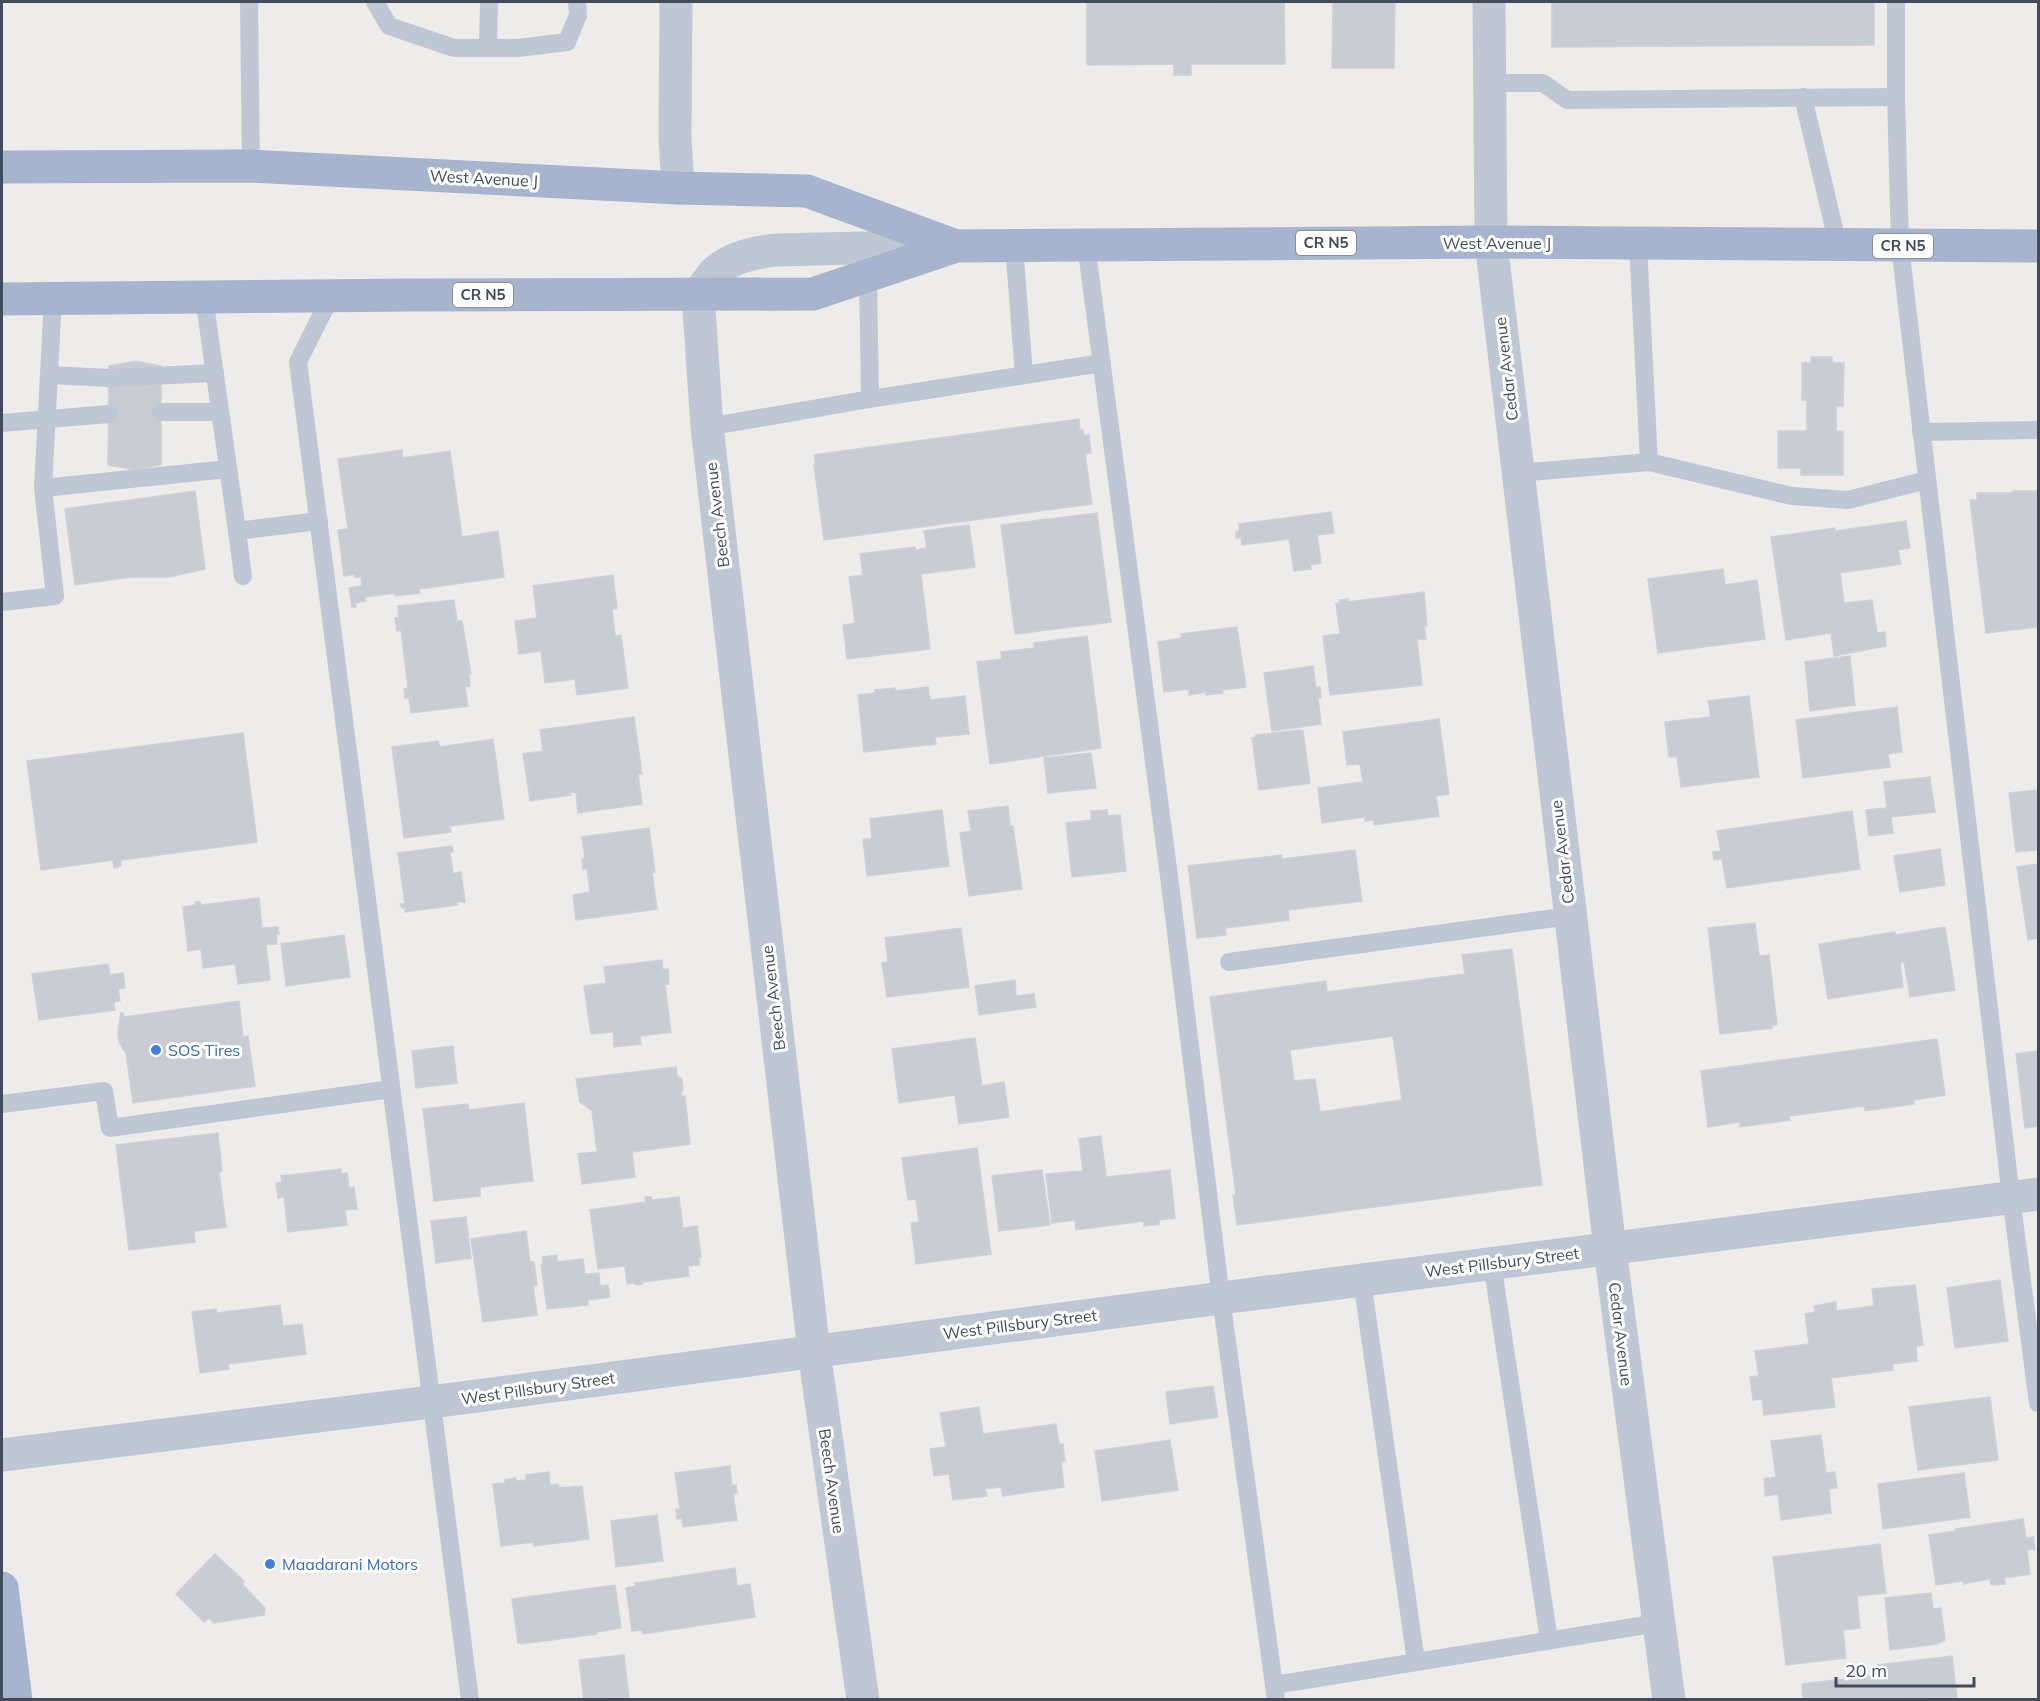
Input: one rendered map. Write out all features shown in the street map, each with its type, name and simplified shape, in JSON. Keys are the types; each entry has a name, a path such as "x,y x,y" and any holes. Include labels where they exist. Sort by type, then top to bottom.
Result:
{"main road":[{"name":"West Avenue J","path":"2,167 251,166 678,188 807,191 956,246"},
{"name":"West Avenue J","path":"2,299 813,294 956,246 1491,242 2038,246"},
{"path":"2,1588 16,1700"}],"street":[{"path":"676,2 675,137 678,188"},
{"name":"Cedar Avenue","path":"1489,2 1491,242 1610,1249 1669,1700"},
{"path":"698,295 716,272 756,252 956,246"},
{"name":"Beech Avenue","path":"698,295 707,427 814,1351 863,1700"},
{"name":"West Pillsbury Street","path":"2,1455 431,1402 1221,1298 2024,1196"}],"lane":[{"path":"249,2 251,166"},
{"path":"375,2 389,26 454,48 518,48 567,42 578,15 577,2"},
{"path":"488,48 489,2"},
{"path":"1896,2 1900,246 1927,480 2024,1196 2038,1403"},
{"path":"1489,83 1543,83 1567,100 1896,97"},
{"path":"1803,98 1838,245"},
{"path":"1086,244 1169,872 1221,1298 1275,1692 1416,1662 1658,1623"},
{"path":"1638,244 1649,462"},
{"path":"1014,245 1024,375"},
{"path":"868,276 870,399"},
{"path":"331,296 298,362 470,1700"},
{"path":"204,297 243,576"},
{"path":"2,602 55,596 43,488 53,298"},
{"path":"707,427 1102,363"},
{"path":"50,375 108,378 215,373"},
{"path":"161,412 219,412"},
{"path":"2,423 108,414"},
{"path":"1921,432 2038,430"},
{"path":"1518,473 1649,462 1792,496 1848,500 1927,480"},
{"path":"43,488 228,469"},
{"path":"237,531 319,521"},
{"path":"1229,962 1570,916"},
{"path":"2,1104 104,1091 110,1128 391,1089"},
{"path":"1492,1263 1549,1641"},
{"path":"1362,1280 1416,1662"}],"building":[{"path":"1284,2 1285,64 1191,64 1191,75 1174,75 1174,64 1087,65 1087,3"},
{"path":"1333,2 1395,2 1394,68 1332,68"},
{"path":"1552,2 1874,2 1874,45 1552,47"},
{"path":"1811,357 1832,357 1832,363 1844,363 1843,406 1836,406 1836,431 1843,431 1843,475 1801,475 1801,468 1778,468 1778,431 1807,431 1807,400 1802,400 1802,363 1811,363"},
{"path":"135,361 161,366 161,465 134,470 108,465 109,366"},
{"path":"1079,419 1080,430 1083,430 1084,435 1089,435 1091,453 1085,454 1092,504 824,540 814,455"},
{"path":"402,450 403,458 450,451 462,537 498,531 504,577 419,589 420,593 395,596 395,593 365,597 366,601 355,603 356,607 352,607 349,588 362,586 361,577 355,577 355,574 344,576 338,530 348,529 338,459"},
{"path":"195,491 205,569 169,577 131,577 75,585 65,509"},
{"path":"2013,491 2038,491 2038,627 1986,633 1970,500 1977,500 1977,493 2013,493"},
{"path":"1331,512 1334,533 1317,535 1321,563 1310,565 1311,569 1294,571 1289,539 1242,545 1241,537 1236,538 1239,524"},
{"path":"1097,513 1111,622 1015,634 1001,525"},
{"path":"1906,521 1910,548 1898,550 1901,564 1840,573 1844,603 1872,600 1877,633 1885,632 1886,646 1834,656 1831,633 1786,640 1771,537"},
{"path":"969,525 975,567 921,574 930,649 847,659 843,625 855,623 849,577 863,575 860,554 915,547 915,550 927,548 924,531"},
{"path":"1723,569 1725,585 1757,580 1765,639 1658,653 1648,579"},
{"path":"613,575 617,609 612,609 615,636 621,635 628,688 577,695 575,679 545,683 541,651 519,654 515,621 537,618 533,586"},
{"path":"1424,592 1426,639 1417,639 1422,685 1330,695 1323,636 1340,634 1336,603 1340,603 1339,600 1348,599 1348,602"},
{"path":"454,600 457,621 462,621 471,674 469,674 470,686 465,687 468,706 411,713 409,698 405,698 404,689 408,688 401,630 397,631 395,618 399,618 398,606"},
{"path":"1237,627 1246,687 1206,695 1205,692 1189,695 1189,689 1164,692 1158,642 1182,638 1181,634"},
{"path":"1087,636 1101,748 990,764 977,662 1002,659 1001,652 1034,648 1034,643"},
{"path":"1850,656 1855,705 1810,711 1805,662"},
{"path":"1313,666 1316,688 1320,687 1321,698 1318,698 1321,724 1272,731 1264,673"},
{"path":"928,687 930,700 965,696 969,734 935,737 936,744 864,752 858,695 875,693 875,690 895,688 895,691"},
{"path":"1749,696 1759,777 1681,787 1677,757 1669,757 1665,722 1711,717 1708,701"},
{"path":"1897,707 1902,752 1888,754 1890,767 1803,778 1796,720"},
{"path":"634,717 642,774 638,774 642,804 578,813 576,792 570,793 571,795 530,801 523,754 543,751 540,730"},
{"path":"1439,719 1449,794 1436,796 1439,816 1374,825 1374,820 1365,821 1365,817 1322,823 1318,788 1363,782 1360,764 1347,765 1343,732"},
{"path":"1303,731 1310,783 1259,790 1252,738 1256,735"},
{"path":"243,733 257,842 121,860 121,866 114,868 113,860 41,870 27,761"},
{"path":"493,739 504,819 450,826 451,832 404,838 392,747 438,741 440,747"},
{"path":"1091,753 1096,788 1048,793 1044,758"},
{"path":"1930,777 1935,812 1891,817 1893,833 1869,836 1866,810 1887,808 1884,782"},
{"path":"2038,790 2038,850 2016,852 2009,793"},
{"path":"1008,806 1022,889 969,896 960,833 971,831 968,811"},
{"path":"942,810 949,866 867,876 863,839 872,839 870,819"},
{"path":"1107,810 1108,816 1120,815 1126,871 1072,877 1066,823 1091,820 1091,811"},
{"path":"1852,811 1860,869 1727,888 1722,859 1714,860 1713,852 1721,851 1717,831"},
{"path":"649,828 657,909 576,920 573,895 590,892 587,869 583,869 582,859 585,859 582,837"},
{"path":"452,846 453,852 450,852 453,874 461,872 465,902 457,902 458,905 405,912 405,908 402,908 400,904 405,904 398,853"},
{"path":"1940,849 1945,885 1900,892 1894,856"},
{"path":"1355,850 1362,901 1288,910 1289,920 1225,928 1226,935 1197,938 1188,866 1282,855 1282,859"},
{"path":"2038,864 2038,938 2028,940 2017,867"},
{"path":"259,898 262,928 278,927 279,934 276,934 277,944 266,945 270,980 238,984 235,964 203,968 201,949 188,951 183,907 195,905 195,902 200,902 201,905"},
{"path":"1755,923 1759,956 1769,955 1777,1025 1772,1025 1772,1028 1720,1034 1708,928"},
{"path":"1945,927 1955,990 1910,997 1904,962 1900,963 1903,987 1828,999 1819,944"},
{"path":"961,928 969,987 887,997 882,963 888,962 885,938"},
{"path":"344,935 350,977 286,986 281,944"},
{"path":"1512,949 1542,1185 1237,1225 1233,1195 1236,1195 1210,997 1326,981 1327,992 1465,974 1462,955","holes":["1393,1036 1402,1100 1320,1112 1315,1079 1294,1081 1290,1050"]},
{"path":"662,960 663,970 668,969 669,984 665,984 671,1032 640,1036 641,1044 614,1047 613,1032 591,1034 584,986 606,983 604,967"},
{"path":"108,964 110,975 123,973 125,988 118,989 120,1001 114,1002 115,1010 39,1020 32,974"},
{"path":"1015,980 1016,996 1034,994 1036,1007 979,1015 975,986"},
{"path":"239,1001 243,1037 248,1036 255,1086 133,1103 126,1053 119,1042 121,1013 124,1017"},
{"path":"975,1038 982,1086 1004,1082 1009,1117 959,1124 955,1095 899,1103 892,1049"},
{"path":"1937,1039 1945,1095 1913,1100 1914,1104 1865,1111 1864,1106 1789,1116 1790,1120 1740,1127 1740,1122 1708,1127 1701,1071"},
{"path":"453,1046 457,1083 416,1088 412,1051"},
{"path":"2038,1051 2038,1126 2025,1128 2016,1054"},
{"path":"676,1067 677,1076 682,1079 683,1089 680,1097 685,1096 690,1144 632,1152 635,1177 582,1184 578,1154 597,1152 592,1111 580,1102 576,1079"},
{"path":"524,1103 533,1181 480,1187 480,1196 434,1201 423,1109 468,1104 469,1110"},
{"path":"218,1133 222,1171 219,1172 226,1227 194,1231 195,1242 129,1250 116,1145"},
{"path":"1101,1136 1106,1177 1170,1170 1175,1218 1159,1220 1159,1224 1144,1226 1144,1221 1076,1230 1075,1220 1052,1223 1046,1174 1083,1171 1079,1139"},
{"path":"977,1148 991,1254 916,1264 911,1223 919,1222 916,1199 908,1200 902,1158"},
{"path":"341,1169 341,1174 347,1173 349,1188 354,1187 357,1209 345,1210 347,1225 288,1232 284,1197 278,1198 276,1183 282,1182 281,1176"},
{"path":"1042,1170 1050,1225 999,1231 992,1176"},
{"path":"645,1197 651,1197 652,1200 679,1197 683,1228 697,1226 701,1257 699,1257 699,1265 688,1266 689,1276 642,1282 636,1285 635,1283 627,1284 625,1266 598,1269 590,1210 646,1202"},
{"path":"466,1217 471,1258 436,1263 431,1221"},
{"path":"526,1231 530,1262 534,1262 537,1285 533,1286 537,1315 483,1322 471,1239"},
{"path":"557,1255 557,1262 583,1259 585,1274 599,1273 600,1286 608,1285 610,1297 588,1300 588,1305 547,1309 541,1265 543,1257"},
{"path":"2000,1280 2008,1341 1955,1348 1947,1288"},
{"path":"1915,1285 1923,1345 1916,1346 1917,1361 1893,1364 1893,1370 1831,1378 1835,1407 1764,1415 1762,1399 1753,1400 1750,1377 1759,1376 1755,1351 1809,1344 1805,1314 1815,1312 1814,1306 1836,1302 1836,1311 1874,1306 1872,1289"},
{"path":"280,1305 283,1326 302,1324 306,1354 228,1364 229,1369 200,1373 192,1312 216,1309 217,1313"},
{"path":"1213,1386 1218,1417 1170,1424 1166,1392"},
{"path":"1990,1397 1998,1460 1918,1470 1909,1407"},
{"path":"979,1407 983,1434 1056,1424 1059,1444 1063,1444 1065,1461 1061,1462 1064,1487 1003,1496 1001,1487 985,1489 987,1496 953,1500 949,1474 934,1476 930,1449 946,1447 940,1413"},
{"path":"1821,1435 1826,1473 1835,1472 1837,1488 1829,1489 1831,1513 1781,1520 1778,1494 1765,1496 1764,1479 1776,1477 1771,1441"},
{"path":"1170,1440 1178,1490 1102,1501 1095,1451"},
{"path":"730,1466 732,1486 736,1485 737,1493 733,1494 737,1520 683,1527 682,1518 677,1519 676,1509 680,1509 675,1473"},
{"path":"549,1472 550,1485 558,1484 559,1488 582,1486 589,1539 534,1546 533,1542 501,1546 493,1484 505,1483 505,1480 516,1478 516,1481 526,1480 526,1475"},
{"path":"1964,1473 1970,1517 1883,1529 1878,1484"},
{"path":"657,1515 663,1561 616,1567 611,1521"},
{"path":"2023,1519 2026,1538 2033,1537 2035,1549 2027,1550 2030,1574 2004,1578 2005,1584 1991,1585 1990,1579 1964,1584 1963,1581 1936,1585 1929,1535"},
{"path":"1880,1544 1886,1593 1857,1596 1860,1628 1843,1630 1846,1658 1786,1665 1773,1557"},
{"path":"215,1554 244,1581 242,1584 265,1608 264,1615 214,1623 209,1618 204,1622 176,1594"},
{"path":"735,1568 737,1586 750,1584 755,1617 643,1634 642,1630 632,1631 626,1588 636,1586 635,1583"},
{"path":"615,1585 621,1628 597,1632 597,1634 518,1643 512,1599"},
{"path":"1931,1593 1933,1609 1941,1608 1945,1640 1937,1644 1890,1650 1885,1598"},
{"path":"624,1655 629,1697 584,1700 579,1660"},
{"path":"1952,1656 1957,1698 1803,1700 1802,1684 1879,1675 1878,1665"}],"place":[{"name":"SOS Tires","path":"156,1050"},
{"name":"Maadarani Motors","path":"270,1564"}]}
